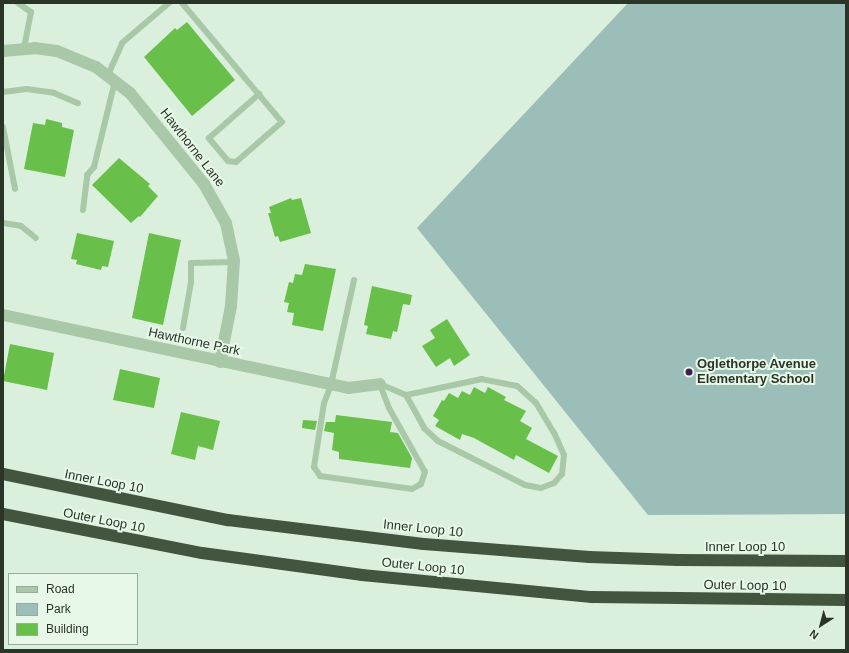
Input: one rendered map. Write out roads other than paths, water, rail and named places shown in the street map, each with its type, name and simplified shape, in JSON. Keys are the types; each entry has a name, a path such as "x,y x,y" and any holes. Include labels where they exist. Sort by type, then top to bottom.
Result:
{"highway":[{"name":"Inner Loop 10","path":"3,474 65,489 228,520 424,544 589,557 846,561"},
{"name":"Outer Loop 10","path":"3,514 202,553 369,576 592,597 846,600"}],"street":[{"name":"Hawthorne Lane","path":"3,51 24,49 57,52 75,57 112,77 130,93 208,189 226,223 234,262 232,306 220,362"},
{"name":"Hawthorne Park","path":"3,315 348,388 380,384"}],"lane":[{"path":"18,3 31,12 24,49"},
{"path":"83,210 87,175 94,167 112,77 122,43 169,3"},
{"path":"182,3 259,94 282,122 236,162 228,160 209,138 259,94"},
{"path":"3,92 27,89 54,93 78,103"},
{"path":"3,128 15,189"},
{"path":"3,223 21,226 36,238"},
{"path":"183,328 192,282 191,263 234,262"},
{"path":"354,280 331,384 324,403 316,472 320,476 412,489 418,488 425,472 389,408 380,384"},
{"path":"380,384 406,395 482,379 517,386 536,403 561,448 564,455 562,474 554,483 541,488 525,486 438,441 424,428 406,395"}],"place":[{"name":"Oglethorpe Avenue Elementary School","path":"689,372"}]}
